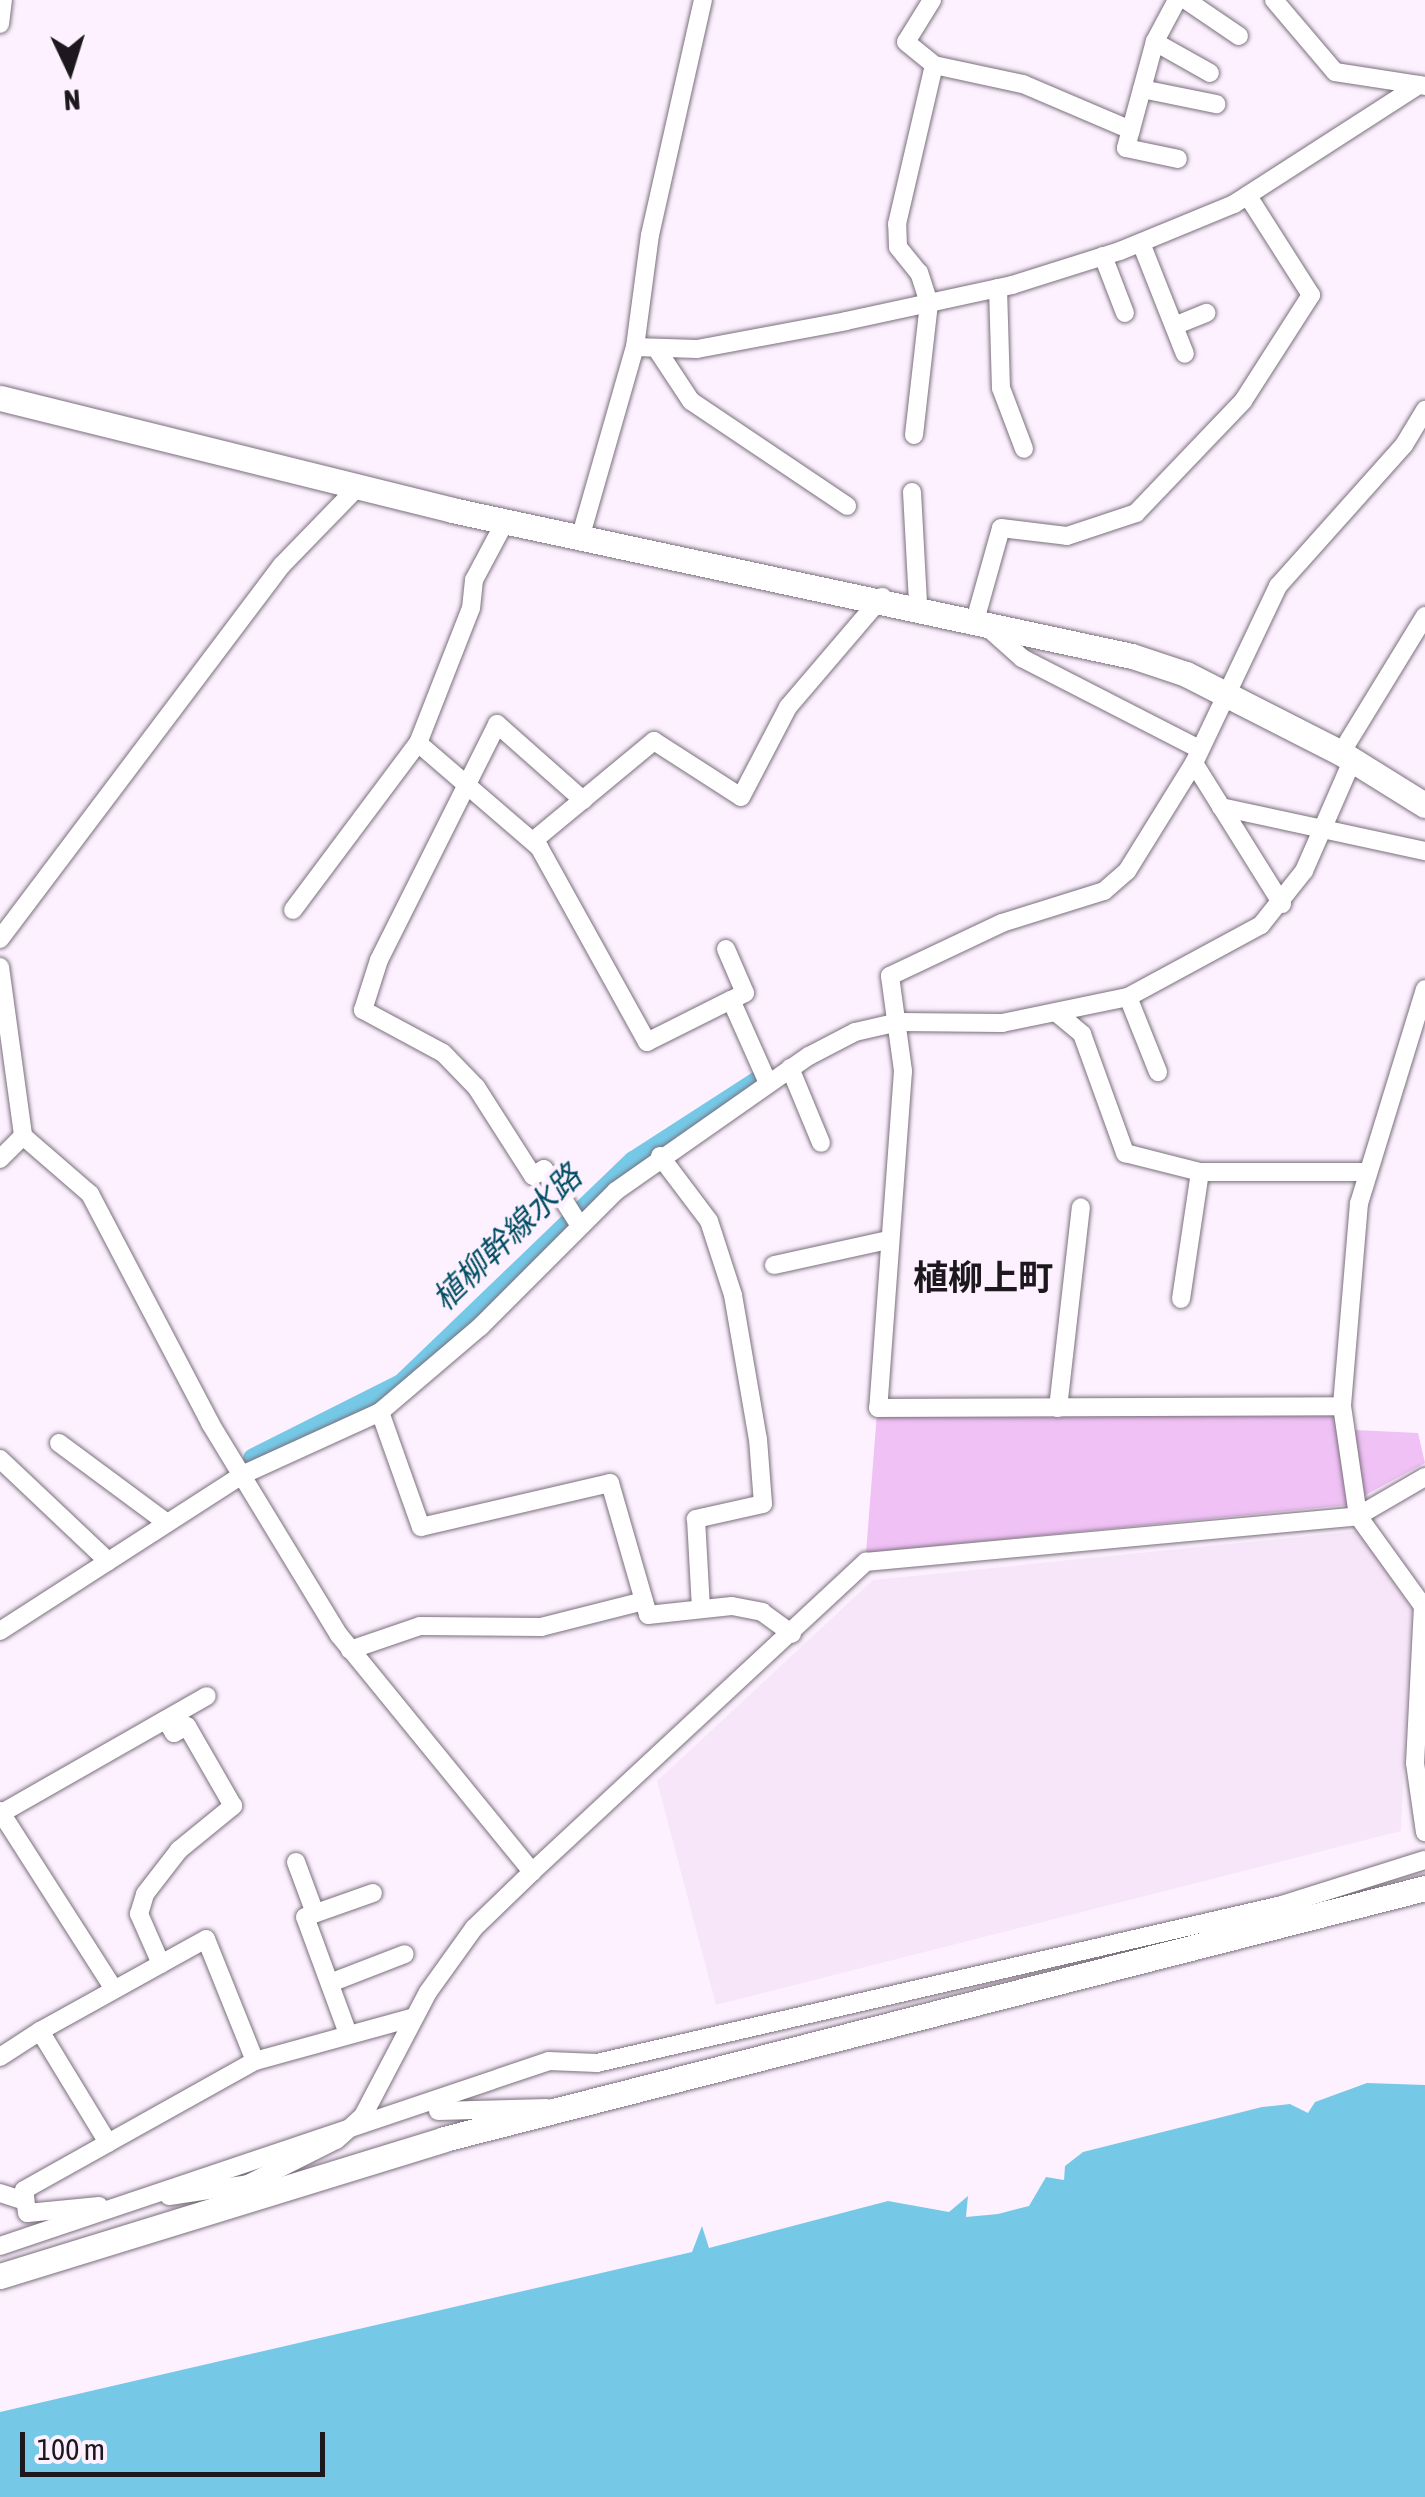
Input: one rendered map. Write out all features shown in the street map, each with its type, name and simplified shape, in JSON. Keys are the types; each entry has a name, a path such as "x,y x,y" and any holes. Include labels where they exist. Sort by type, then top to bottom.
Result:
{"street":[{"path":"0,24 3,0"},
{"path":"581,535 635,348 650,235 703,0"},
{"path":"932,0 906,42 934,66 1022,84 1131,130"},
{"path":"1177,0 1155,42 1126,148 1178,158"},
{"path":"1186,0 1239,36"},
{"path":"1274,0 1335,72 1422,86"},
{"path":"1155,42 1210,73"},
{"path":"914,435 928,303 919,273 898,247 897,224 934,66"},
{"path":"635,348 658,351 928,303 998,288 1104,256 1248,196 1422,86"},
{"path":"1142,89 1216,104"},
{"path":"976,617 1001,528 1068,536 1136,513 1243,401 1311,295 1248,196"},
{"path":"1141,242 1185,354"},
{"path":"1104,256 1125,313"},
{"path":"998,288 1001,388 1024,449"},
{"path":"1174,326 1206,313"},
{"path":"658,351 692,401 847,506"},
{"path":"0,398 357,488 918,604 1132,656 1223,694 1347,756 1425,806"},
{"path":"1342,1406 878,1408 899,1022 890,976 1002,923 1104,891 1126,870 1196,756 1223,694 1301,553 1404,446 1425,410"},
{"path":"0,940 282,566 357,488"},
{"path":"912,492 918,604"},
{"path":"292,910 418,743 472,608 474,580 506,520"},
{"path":"533,841 654,741 742,796 788,708 882,597"},
{"path":"0,1632 242,1475 380,1412 480,1327 580,1226 660,1156 790,1068 855,1032 899,1022 967,1026 1057,1013 1128,997 1207,960 1282,904 1317,833 1347,756 1425,616"},
{"path":"976,617 1022,658 1196,756 1221,806 1282,904"},
{"path":"580,1226 544,1169 532,1176 476,1088 444,1053 363,1010 379,960 497,724 583,800"},
{"path":"418,743 533,841 620,981 646,1042 745,992 726,949"},
{"path":"1221,806 1317,833 1425,852"},
{"path":"0,967 23,1136 90,1194 242,1475 350,1650 532,1872"},
{"path":"1425,989 1367,1172 1342,1406 1358,1516 1423,1606 1414,1763 1425,1832"},
{"path":"1128,997 1158,1072"},
{"path":"731,1000 768,1083"},
{"path":"1057,1013 1082,1034 1125,1153 1200,1172 1367,1172"},
{"path":"790,1068 820,1143"},
{"path":"0,1159 23,1136"},
{"path":"660,1156 709,1221 733,1295 758,1439 762,1504 696,1519 701,1609"},
{"path":"1181,1299 1200,1172"},
{"path":"1058,1408 1080,1207"},
{"path":"774,1265 888,1240"},
{"path":"380,1412 422,1527 610,1483 648,1615 701,1609 762,1612 792,1634"},
{"path":"59,1442 166,1523"},
{"path":"1,1461 108,1561"},
{"path":"411,2018 347,2031 254,2061 24,2190 26,2212 250,2191 350,2128 411,2018 474,1928 866,1562 1358,1516 1425,1477"},
{"path":"350,1650 420,1626 541,1627 644,1601"},
{"path":"114,1990 0,1812 207,1696"},
{"path":"161,1964 139,1914 145,1894 179,1850 233,1806 187,1726 174,1733 166,1720"},
{"path":"0,2246 350,2128 412,2112 549,2062 596,2062 1243,1914 1425,1860"},
{"path":"296,1862 315,1913"},
{"path":"0,2276 250,2191 1425,1888"},
{"path":"347,2031 306,1917 373,1893"},
{"path":"0,2058 40,2031 206,1940 254,2061"},
{"path":"330,1983 405,1954"},
{"path":"40,2031 108,2142"},
{"path":"412,2112 557,2109"},
{"path":"0,2194 25,2202"}],"shaded area":[{"path":"1336,1409 1355,1430 1418,1433 1425,1463 1347,1505 866,1553 877,1413"},
{"path":"1360,1531 1411,1608 1401,1831 716,2005 657,1781 873,1580"}],"water":[{"path":"1367,2083 1425,2085 1425,2497 0,2497 0,2412 692,2252 702,2226 709,2248 888,2201 949,2212 968,2196 966,2217 998,2214 1029,2206 1046,2177 1064,2180 1065,2166 1083,2152 1262,2107 1290,2104 1308,2113 1315,2102"}],"waterway":[{"name":"植柳幹線水路","path":"254,1459 403,1384 634,1162 763,1079"}],"district":[{"name":"植柳上町","path":"983,1277"}]}
